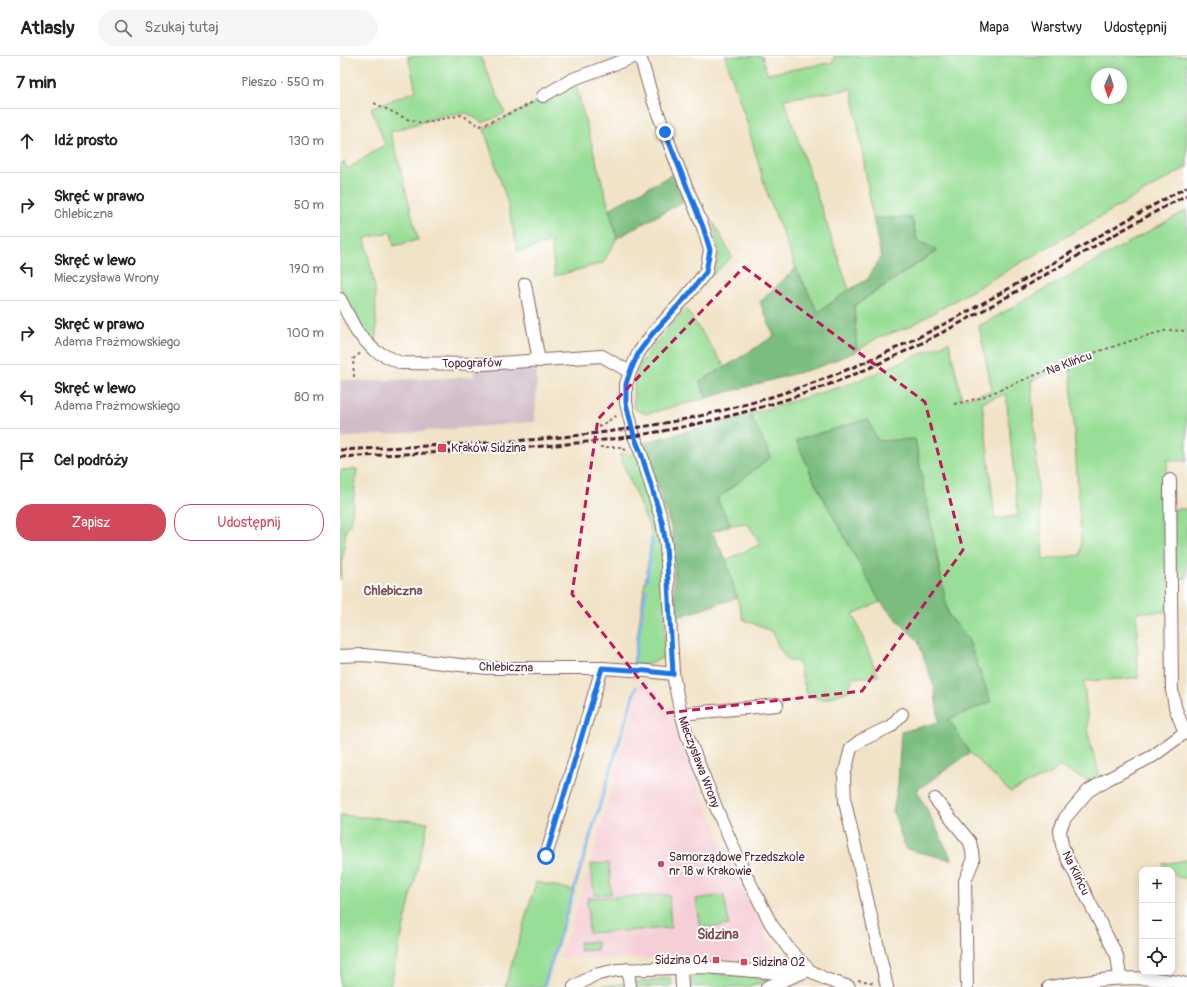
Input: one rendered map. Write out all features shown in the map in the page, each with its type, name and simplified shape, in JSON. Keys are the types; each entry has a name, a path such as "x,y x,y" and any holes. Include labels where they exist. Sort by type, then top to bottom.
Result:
{"street":[{"path":"543,96 573,79 636,56"},
{"name":"Mieczysława Wrony","path":"640,56 653,100 703,227 710,250 706,272 689,294 653,333 639,352 626,384 625,395 634,436 641,453 662,521 666,545 673,674 681,714 698,765 744,871 778,935 809,970 825,979 853,983"},
{"path":"525,284 539,361"},
{"name":"Topografów","path":"340,299 357,332 369,345 375,351 401,363 484,364 602,356 630,372"},
{"path":"1170,480 1172,690 1175,707 1186,732"},
{"name":"Chlebiczna","path":"340,656 363,655 487,668 602,668 673,674"},
{"path":"546,856 602,668"},
{"path":"681,714 777,705"},
{"path":"887,986 857,848 849,820 844,776 851,748 860,741 891,726 902,714"},
{"name":"Na Klińcu","path":"1120,977 1117,956 1067,858 1062,845 1060,830 1065,818 1088,791 1153,756 1186,732"},
{"path":"935,799 970,842 972,850 972,861 964,881 967,987"},
{"path":"792,978 800,961"},
{"path":"681,967 682,987"},
{"path":"574,987 594,975 628,969 705,967 778,973 792,978"},
{"path":"628,969 630,987"},
{"path":"767,987 809,970"},
{"path":"1049,987 1120,977 1172,980 1187,984"}],"path":[{"path":"374,103 407,119 422,123 462,115 480,126 522,108 543,96"},
{"name":"Na Klińcu","path":"954,404 980,398 1072,360 1149,335 1168,330 1187,332"},
{"path":"354,377 353,358 369,345"},
{"path":"598,426 619,414 628,412"},
{"path":"600,447 620,447 628,452 641,453"},
{"path":"853,983 887,986"}],"highlighted area":[{"path":"744,267 925,402 963,550 862,691 666,713 572,594 598,419"}],"shaded area":[{"path":"537,364 535,422 340,438 340,380 365,381 474,377 474,369"},
{"path":"641,682 659,692 741,888 775,949 771,962 704,959 560,958 580,900"}],"green space":[{"path":"408,56 480,56 505,113 483,123 467,113 449,114 390,132 418,240 394,246 391,232 365,238 375,288 377,349 355,320 340,286 340,164 344,162 348,169 385,144 371,108 416,91"},
{"path":"725,56 762,56 767,74 834,62 834,56 1187,56 1187,167 909,327 877,338 857,351 854,306 937,251 917,240 912,218 873,218 852,89 784,99 849,290 818,312 796,268 766,190 747,123"},
{"path":"575,82 617,238 603,263 555,276 551,242 518,252 507,201 484,129"},
{"path":"673,174 684,201 617,238 609,209"},
{"path":"1187,210 1187,461 1167,460 1167,523 1170,612 1137,612 1138,678 1084,681 1089,738 1100,777 1092,783 1059,766 1052,773 1010,792 970,753 948,719 991,702 968,639 948,614 915,439 878,441 797,440 815,483 880,602 853,614 878,676 852,678 849,691 822,700 807,695 798,661 788,661 777,644 773,632 743,619 726,560 761,544 747,523 731,525 717,499 771,457 750,414 850,384 949,342 962,399 992,391 979,326","holes":["1070,364 1081,540 1080,555 1043,560 1031,381","1006,394 1018,516 995,519 982,402"]},
{"path":"873,218 912,218 917,240 937,250 854,306 857,351 819,367 706,398 700,381 774,336 760,302 796,268 818,312 849,290 868,279 881,256"},
{"path":"713,222 732,257 712,275 719,254"},
{"path":"686,309 725,367 700,381 706,398 646,414 634,409 634,386 640,366 651,349"},
{"path":"750,414 771,457 717,499 731,525 712,532 726,560 737,598 675,618 672,530 643,443"},
{"path":"868,419 878,441 915,439 948,614 968,639 991,702 949,719 970,753 917,790 952,860 906,849 893,812 898,784 901,732 939,722 934,687 918,641 880,602 815,483 796,440"},
{"path":"619,454 637,455 661,540 664,575 665,657 649,664 633,665 652,534"},
{"path":"357,469 351,523 346,530 340,580 340,470"},
{"path":"1174,509 1187,509 1187,578 1175,578"},
{"path":"340,815 428,822 390,987 340,987"},
{"path":"1187,860 1187,878 1177,877 1175,875 1175,867 1166,867 1162,864"},
{"path":"609,863 611,894 594,895 591,864"},
{"path":"536,882 573,890 543,987 505,987"},
{"path":"669,895 671,928 589,933 587,898"},
{"path":"724,895 729,925 701,928 696,899"},
{"path":"579,942 597,942 597,950 580,951"},
{"path":"701,972 766,979 765,981 747,987 688,987 692,977"},
{"path":"670,978 672,987 594,987"}],"waterway":[{"path":"647,580 652,538"},
{"path":"634,664 646,590"},
{"path":"544,987 636,687"}],"railway":[{"path":"340,450 487,443 598,433 681,420 773,396 818,381 866,362 914,340 960,316 1187,187"},
{"path":"340,457 487,450 598,441 689,426 769,405 822,387 892,358 977,313 1187,195"}],"place":[{"name":"Kraków Sidzina","path":"442,448"},
{"name":"Samorządowe Przedszkole nr 18 w Krakowie","path":"661,864"},
{"name":"Sidzina 04","path":"716,960"},
{"name":"Sidzina 02","path":"744,962"}],"district":[{"name":"Chlebiczna","path":"393,590"},
{"name":"Sidzina","path":"718,934"}],"route":[{"path":"546,856 602,668 673,674 666,545 662,521 641,453 634,436 625,395 626,384 639,352 653,333 689,294 706,272 710,250 703,227 665,132"}]}
